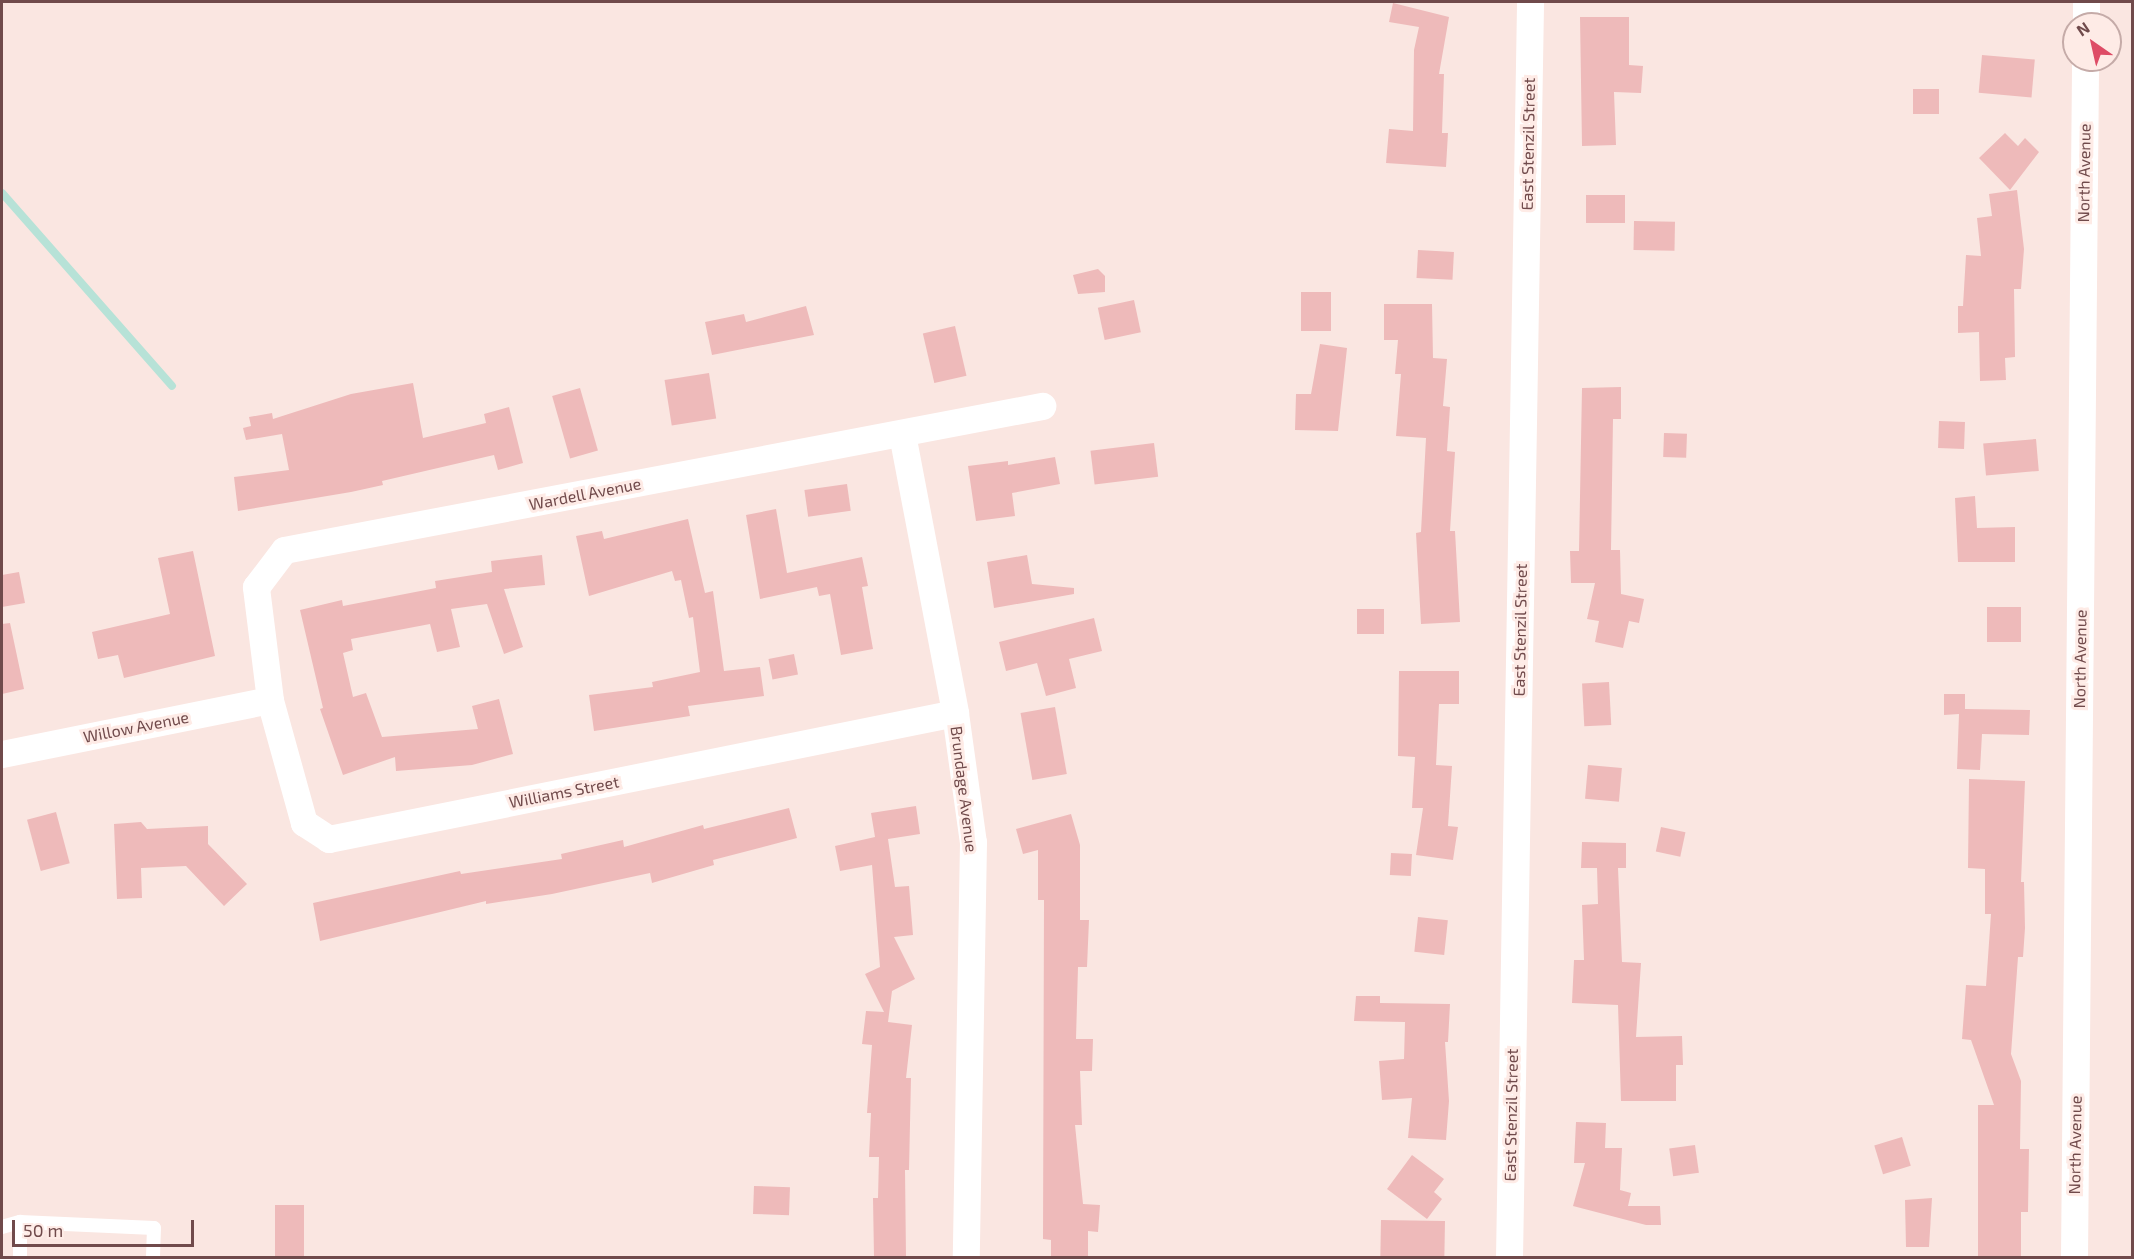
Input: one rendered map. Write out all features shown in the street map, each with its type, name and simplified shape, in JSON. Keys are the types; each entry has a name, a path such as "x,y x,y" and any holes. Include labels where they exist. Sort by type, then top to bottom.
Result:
{"street":[{"name":"East Stenzil Street","path":"1509,1257 1530,2"},
{"name":"North Avenue","path":"2074,1257 2085,72"},
{"name":"Wardell Avenue","path":"270,699 256,587 284,550 1042,406"},
{"name":"Brundage Avenue","path":"903,434 955,713 973,842 966,1257"},
{"name":"Williams Street","path":"270,699 304,823 329,839 955,713"},
{"name":"Willow Avenue","path":"2,754 270,699"}],"lane":[{"path":"2,1227 20,1222 153,1228 153,1257"},
{"path":"20,1222 20,1257"}],"building":[{"path":"1393,3 1449,17 1439,74 1444,74 1442,133 1448,133 1446,167 1386,163 1389,129 1413,131 1414,50 1419,27 1389,22"},
{"path":"1580,17 1629,17 1629,65 1643,66 1641,93 1614,92 1616,145 1582,146"},
{"path":"1982,55 2035,60 2031,97 1979,93"},
{"path":"1913,89 1939,89 1939,114 1913,114"},
{"path":"2005,133 2018,146 2025,138 2039,152 2010,190 1979,158"},
{"path":"2017,190 2024,249 2021,289 2014,289 2015,357 2005,358 2006,380 1980,381 1979,332 1958,333 1958,306 1963,306 1966,255 1981,256 1977,218 1992,216 1989,194"},
{"path":"1586,195 1625,195 1625,223 1586,223"},
{"path":"1634,221 1675,222 1674,251 1633,250"},
{"path":"1418,250 1454,252 1452,280 1417,278"},
{"path":"1098,269 1105,276 1105,292 1078,294 1073,275"},
{"path":"1301,292 1331,292 1331,331 1301,331"},
{"path":"1134,300 1141,332 1105,340 1098,308"},
{"path":"1384,304 1432,304 1433,358 1447,359 1443,406 1450,407 1447,451 1455,452 1450,531 1455,531 1460,622 1421,624 1416,533 1421,532 1426,438 1396,436 1401,374 1395,374 1398,340 1384,340"},
{"path":"806,306 814,335 712,355 705,322 744,314 746,322"},
{"path":"955,326 966,376 934,383 923,333"},
{"path":"1320,344 1347,348 1338,431 1295,430 1296,394 1311,394"},
{"path":"709,373 716,418 672,425 665,380"},
{"path":"413,383 423,438 486,423 484,414 509,407 523,463 498,470 494,455 382,481 383,485 351,492 238,511 234,477 289,470 282,434 246,440 243,428 251,426 249,417 272,413 273,419 351,394"},
{"path":"1621,387 1621,419 1613,419 1611,550 1620,550 1621,594 1644,599 1639,623 1629,621 1623,648 1595,642 1599,621 1587,619 1595,583 1571,583 1570,551 1579,551 1582,388"},
{"path":"580,388 598,450 570,458 552,396"},
{"path":"1939,421 1965,422 1964,449 1938,448"},
{"path":"1664,433 1687,434 1686,458 1663,457"},
{"path":"2036,439 2039,471 1986,475 1983,444"},
{"path":"1154,443 1158,477 1095,485 1090,451"},
{"path":"1055,457 1060,484 1012,493 1015,516 976,521 968,466 1008,461 1008,465"},
{"path":"847,484 851,511 808,517 804,490"},
{"path":"1975,496 1977,528 2015,527 2015,562 1958,562 1955,498"},
{"path":"776,509 787,573 862,557 868,586 862,587 873,649 841,655 830,594 819,596 817,587 760,599 746,515"},
{"path":"688,519 705,593 713,591 724,671 760,667 764,696 688,706 690,716 594,731 589,695 653,687 652,682 700,672 693,617 689,618 681,580 675,581 672,571 589,596 576,536 602,531 604,539"},
{"path":"193,551 215,656 124,678 118,655 98,659 92,632 170,614 158,558"},
{"path":"542,555 545,585 504,589 523,647 504,654 487,604 451,609 460,647 437,652 430,624 351,639 353,650 343,653 353,697 366,693 382,737 478,729 472,706 499,699 513,754 472,765 396,771 395,757 343,775 320,709 323,708 300,610 342,600 343,606 436,588 435,581 492,572 491,561"},
{"path":"1027,555 1032,584 1074,588 1074,594 994,608 987,562"},
{"path":"19,572 25,603 2,607 2,575"},
{"path":"1987,607 2021,607 2021,642 1987,642"},
{"path":"1357,609 1384,609 1384,634 1357,634"},
{"path":"1094,618 1102,651 1069,659 1076,688 1046,696 1037,663 1006,671 999,642"},
{"path":"10,623 24,689 2,694 2,624"},
{"path":"794,654 798,675 772,680 768,659"},
{"path":"1399,671 1459,671 1459,704 1439,704 1436,765 1452,766 1448,826 1458,827 1453,860 1416,855 1423,808 1412,808 1415,757 1398,756"},
{"path":"1609,682 1611,725 1584,726 1582,683"},
{"path":"1944,694 1965,694 1965,709 2030,710 2029,735 1982,734 1980,770 1957,769 1959,714 1944,715"},
{"path":"1055,707 1067,774 1032,780 1021,713"},
{"path":"1588,765 1622,768 1619,802 1585,799"},
{"path":"1969,779 2025,781 2021,882 2024,882 2025,928 2023,957 2018,957 2011,1054 2021,1081 2020,1149 2029,1149 2028,1212 2021,1212 2021,1257 1978,1257 1978,1105 1994,1105 1971,1040 1962,1039 1966,985 1986,986 1991,914 1985,914 1985,869 1968,868"},
{"path":"916,806 920,834 888,839 895,887 909,886 913,935 894,937 915,979 892,991 888,1022 912,1025 906,1078 911,1078 909,1170 905,1170 906,1257 874,1257 873,1198 878,1198 879,1157 869,1157 871,1113 867,1113 872,1045 862,1044 866,1011 884,1012 865,974 880,967 872,865 840,871 835,846 875,837 871,813"},
{"path":"789,808 797,838 713,860 714,865 652,883 650,873 552,894 486,904 486,901 320,941 313,903 460,871 461,874 562,859 561,854 623,840 624,847 703,825 704,829"},
{"path":"56,812 70,863 41,871 27,820"},
{"path":"1071,814 1080,845 1080,920 1089,920 1087,967 1078,967 1076,1039 1093,1039 1092,1071 1080,1071 1082,1125 1075,1125 1083,1204 1100,1205 1098,1232 1088,1231 1088,1257 1051,1257 1051,1240 1043,1239 1044,900 1038,900 1038,850 1023,854 1016,829"},
{"path":"141,822 147,829 208,826 208,844 247,884 224,906 186,866 141,868 142,898 117,899 114,824"},
{"path":"1661,827 1685,832 1680,857 1656,851"},
{"path":"1582,842 1626,843 1626,868 1618,868 1622,962 1641,963 1636,1037 1682,1036 1683,1065 1676,1065 1676,1101 1621,1101 1618,1005 1572,1003 1574,960 1584,960 1582,905 1598,904 1597,868 1581,868"},
{"path":"1391,853 1412,854 1411,876 1390,875"},
{"path":"1418,917 1448,920 1444,955 1414,952"},
{"path":"1356,996 1380,996 1380,1003 1450,1004 1448,1042 1445,1042 1449,1101 1446,1140 1408,1138 1412,1098 1382,1100 1379,1061 1404,1059 1405,1022 1354,1021"},
{"path":"1576,1122 1606,1123 1605,1148 1622,1148 1620,1190 1631,1193 1628,1206 1660,1206 1661,1225 1646,1225 1573,1206 1585,1163 1574,1163"},
{"path":"1902,1137 1911,1166 1883,1174 1874,1145"},
{"path":"1695,1145 1699,1173 1673,1176 1669,1149"},
{"path":"1412,1155 1444,1179 1434,1192 1442,1199 1427,1219 1387,1189"},
{"path":"754,1186 790,1187 789,1215 753,1214"},
{"path":"1932,1198 1929,1247 1906,1247 1905,1200"},
{"path":"275,1205 304,1205 304,1257 275,1257"},
{"path":"1381,1220 1445,1221 1444,1258 1380,1257"}],"waterway":[{"path":"2,193 172,386"}]}
